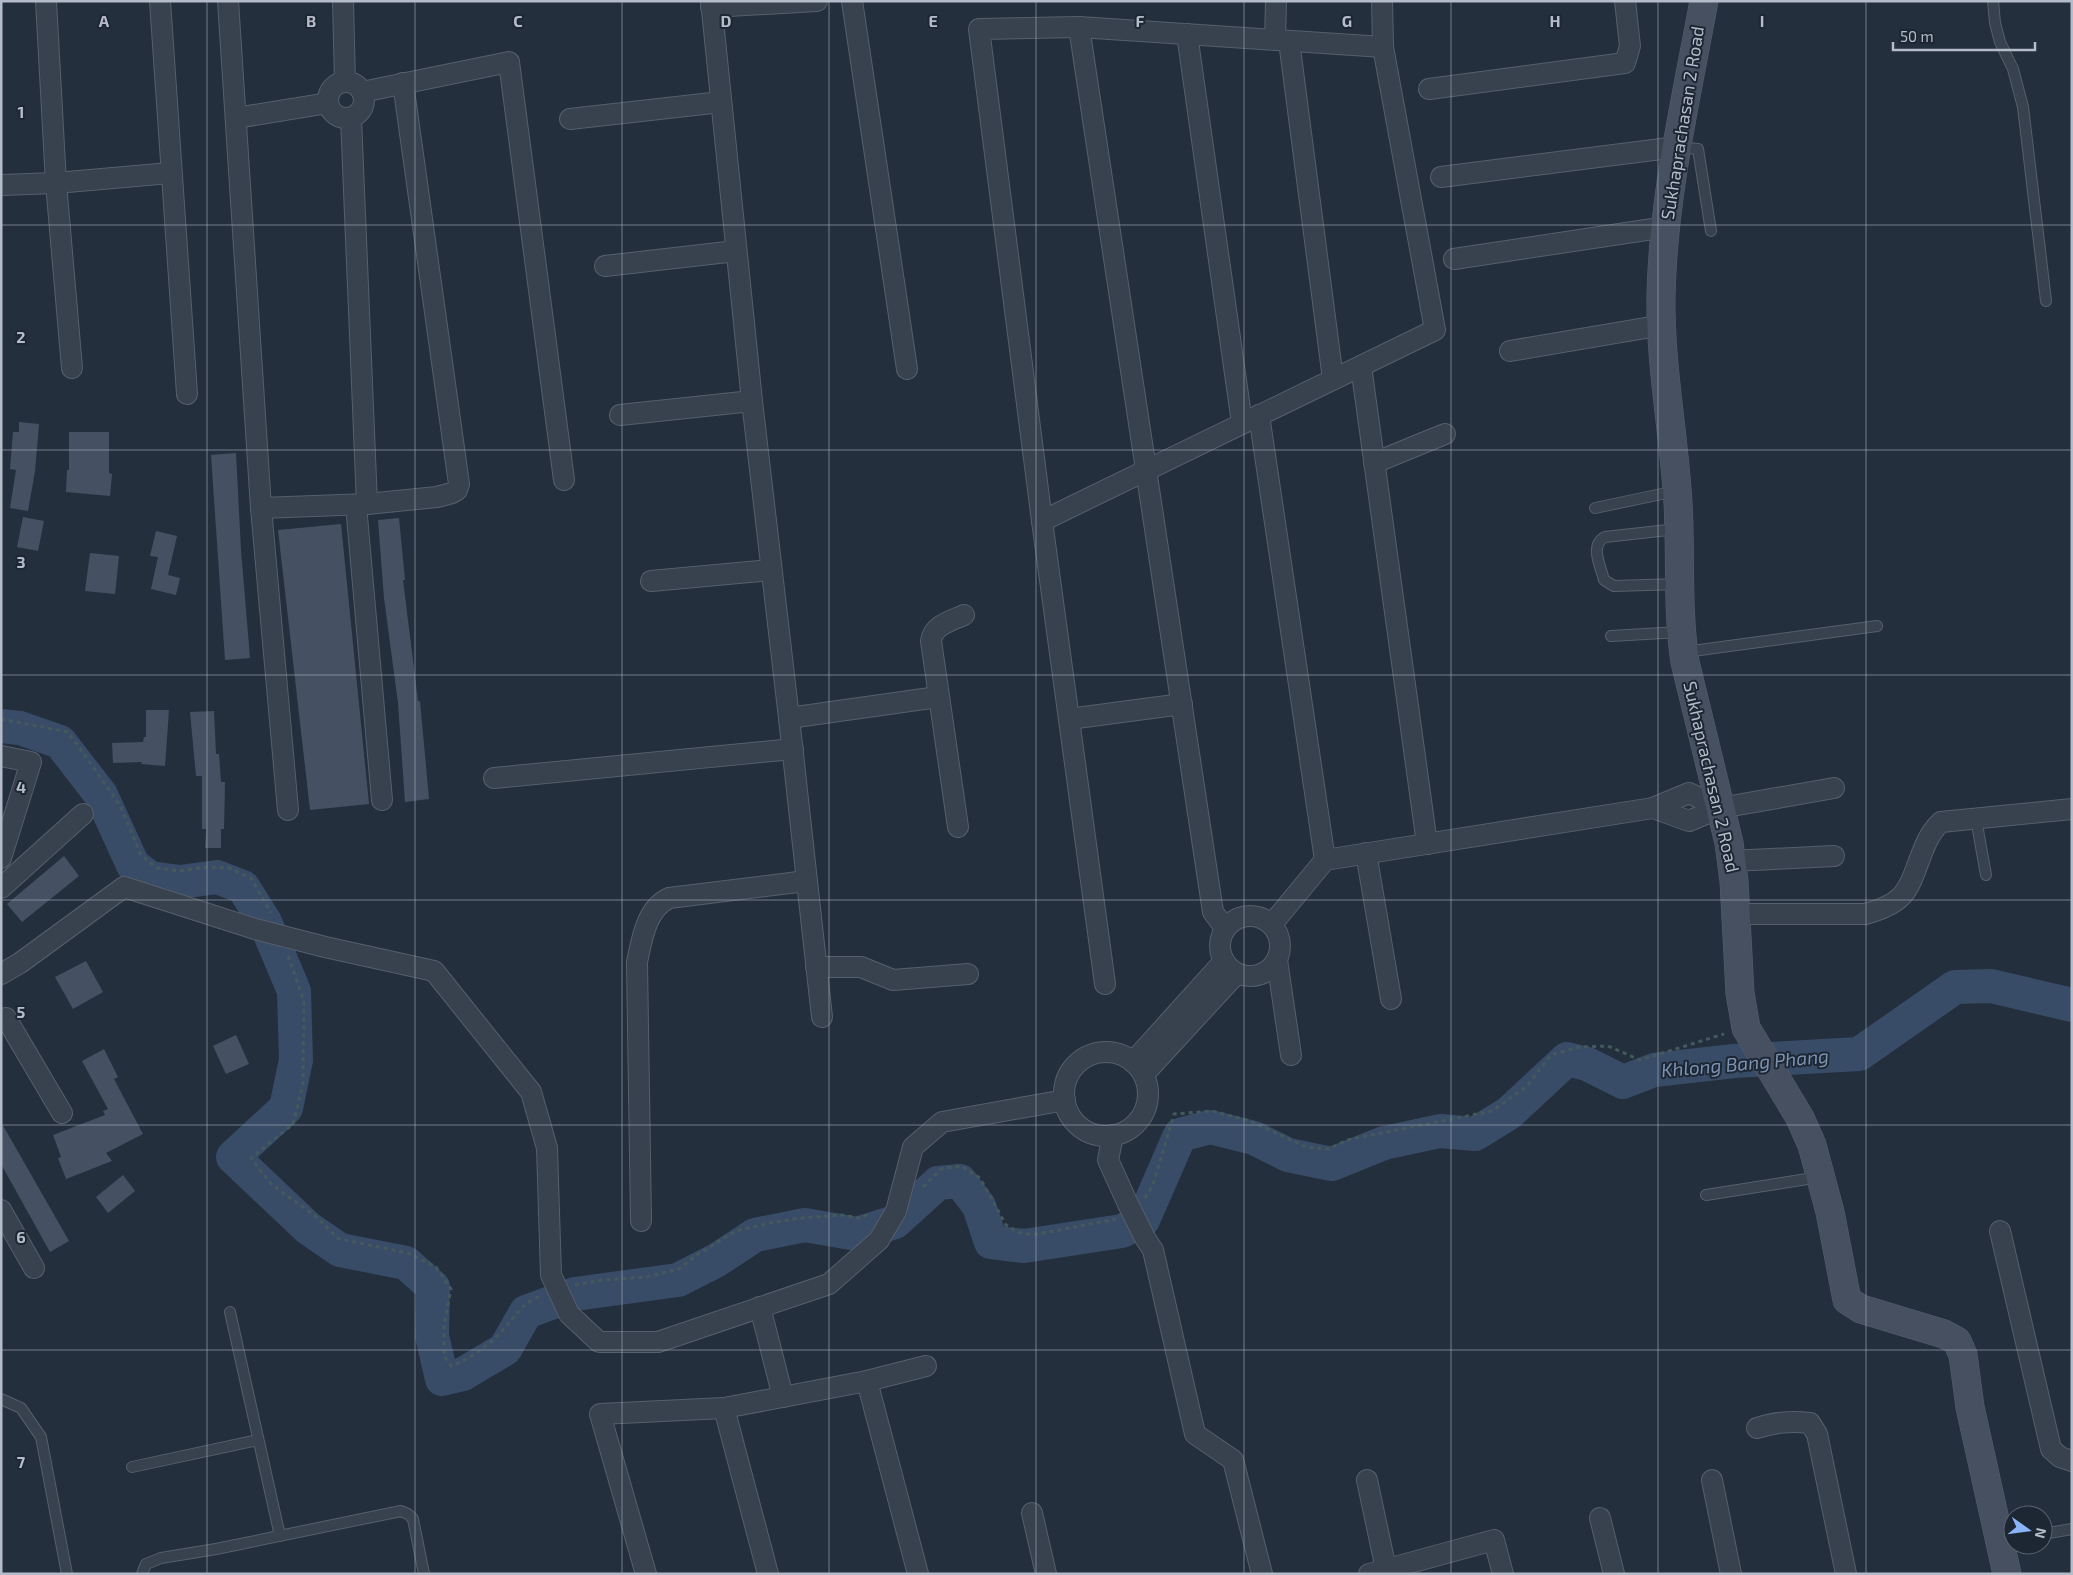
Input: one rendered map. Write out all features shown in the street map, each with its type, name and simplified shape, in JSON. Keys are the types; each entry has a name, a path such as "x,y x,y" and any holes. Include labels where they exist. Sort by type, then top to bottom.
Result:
{"street":[{"path":"46,1 56,183 72,368"},
{"path":"160,1 170,173 187,394"},
{"path":"228,1 261,508 288,810"},
{"path":"343,1 354,87 364,103 360,112 351,118 341,118 332,113 328,103 329,93 335,85 354,87 403,83 509,62 564,480"},
{"path":"817,1 711,4 770,570 790,718 822,1017"},
{"path":"852,1 907,369"},
{"path":"1276,1 1333,379"},
{"path":"1042,521 1434,330 1383,47 1382,1"},
{"path":"1429,89 1625,63 1630,46 1625,1"},
{"name":"Sukhaprachasan 2 Road","path":"1704,1 1669,195 1661,297 1666,386 1677,491 1682,642 1731,860 1740,994 1746,1028 1800,1118 1812,1145 1830,1212 1842,1286 1847,1300 1861,1309 1944,1334 1956,1342 1963,1355 1970,1407 2003,1530"},
{"path":"1105,984 1042,521 979,29 1079,27 1383,47"},
{"path":"1079,27 1213,912 1225,928"},
{"path":"1187,34 1325,860"},
{"path":"261,508 361,504 437,497 457,490 460,480 403,83"},
{"path":"570,119 721,102"},
{"path":"236,118 328,103"},
{"path":"351,118 361,504 382,800"},
{"path":"1441,177 1677,148"},
{"path":"1,185 56,183 170,173"},
{"path":"1454,259 1666,227"},
{"path":"605,266 736,250"},
{"path":"1510,351 1663,325"},
{"path":"1361,366 1427,844"},
{"path":"620,415 752,400"},
{"path":"1374,463 1444,434"},
{"path":"652,581 770,570"},
{"path":"958,827 931,641 932,634 936,628 964,614"},
{"path":"790,718 938,697"},
{"path":"1069,719 1182,704"},
{"path":"494,778 793,749"},
{"path":"1,756 31,762 1,858"},
{"path":"1272,924 1325,860 1653,808 1689,793 1720,808 1834,788"},
{"path":"1736,914 1865,914 1881,910 1898,900 1908,890 1926,843 1935,827 1941,822 2072,809"},
{"path":"1,888 83,814"},
{"path":"1366,853 1391,999"},
{"path":"1731,860 1834,856"},
{"path":"641,1220 638,962 641,941 652,911 669,898 806,881"},
{"path":"1,974 20,963 124,887 255,929 434,971 531,1092 547,1148 551,1275 568,1314 599,1342 658,1342 829,1284 879,1240 898,1207 913,1147 942,1122 1065,1100"},
{"path":"1247,916 1263,918 1272,924 1280,941 1277,960 1272,967 1255,976 1230,967 1220,944 1225,928 1232,920 1247,916"},
{"path":"1277,960 1290,1055"},
{"path":"816,967 861,967 893,980 968,974"},
{"path":"1139,1068 1230,967"},
{"path":"1,1020 6,1018 62,1113"},
{"path":"1113,1052 1124,1055 1139,1068 1148,1087 1148,1100 1144,1112 1136,1123 1126,1131 1113,1135 1104,1136 1086,1131 1072,1118 1065,1100 1064,1089 1073,1068 1091,1054 1113,1052"},
{"path":"1113,1135 1108,1160 1152,1250 1195,1434 1233,1460 1262,1574"},
{"path":"1,1210 34,1268"},
{"path":"2000,1231 2051,1449 2060,1457 2072,1461"},
{"path":"760,1307 783,1397"},
{"path":"646,1574 600,1414 724,1408 867,1382 926,1366"},
{"path":"867,1382 918,1574"},
{"path":"724,1408 768,1574"},
{"path":"1757,1428 1779,1421 1796,1421 1810,1423 1817,1434 1846,1574"},
{"path":"1368,1480 1381,1572 1494,1540 1503,1574"},
{"path":"1712,1480 1731,1574"},
{"path":"1032,1512 1046,1574"},
{"path":"1600,1518 1614,1574"},
{"name":"Sukhaprachasan 2 Road","path":"2006,1555 2007,1574"}],"lane":[{"path":"1993,1 1995,23 2000,42 2013,69 2023,107 2046,301"},
{"path":"1677,148 1698,149 1711,232"},
{"path":"1595,508 1677,491"},
{"path":"1679,528 1605,537 1599,540 1596,548 1604,580 1608,584 1614,586 1680,584"},
{"path":"1611,636 1682,642 1877,626"},
{"path":"1976,819 1986,875"},
{"path":"1706,1195 1820,1177"},
{"path":"230,1312 280,1536"},
{"path":"1,1399 21,1408 41,1437 67,1574"},
{"path":"132,1467 258,1440"},
{"path":"142,1574 146,1564 161,1558 401,1511 413,1519 424,1574"},
{"path":"2053,1533 2072,1530"}],"path":[{"path":"1,719 68,732 120,805 141,855 157,868 179,871 206,867 229,868 251,878 257,886 304,1001 303,1084 292,1124 251,1158 271,1184 314,1215 339,1239 408,1254 436,1267 451,1289 444,1324 444,1356 451,1366 468,1360 502,1331 529,1300 585,1283 646,1277 679,1269 698,1254 736,1231 800,1218 841,1215 860,1218 898,1207 914,1196 941,1168 961,1166 980,1178 1006,1225 1017,1232 1032,1235 1114,1220 1130,1208 1153,1185 1174,1114 1212,1111 1250,1120 1306,1147 1329,1148 1347,1140 1492,1110 1527,1086 1551,1055 1579,1047 1608,1046 1640,1060 1746,1028"}],"building":[{"path":"19,422 39,424 35,471 28,511 10,508 16,470 10,469 13,432 19,432"},
{"path":"69,432 109,432 109,473 112,474 110,496 66,492 67,470 69,470"},
{"path":"236,453 241,550 250,658 225,660 211,455"},
{"path":"23,517 44,521 38,551 17,547"},
{"path":"399,518 405,580 403,580 418,701 420,701 429,799 405,802 398,703 384,598 378,520"},
{"path":"341,524 369,804 310,810 278,530"},
{"path":"156,531 177,536 168,575 180,578 176,595 151,589 158,557 150,556"},
{"path":"90,553 119,556 115,594 85,591"},
{"path":"146,710 169,710 165,766 141,764 142,762 113,763 112,743 143,742 144,737 146,737"},
{"path":"214,711 216,754 219,754 221,782 225,782 224,829 221,829 221,848 205,848 206,829 202,829 202,776 196,776 190,712"},
{"path":"64,856 79,876 22,922 7,904"},
{"path":"86,961 103,992 73,1009 55,977"},
{"path":"236,1035 249,1064 226,1074 213,1046"},
{"path":"104,1049 118,1077 114,1079 143,1134 106,1153 112,1161 66,1179 58,1158 61,1157 53,1135 105,1115 103,1111 108,1109 82,1061"},
{"path":"1,1122 69,1241 50,1252 1,1164"},
{"path":"123,1175 135,1191 108,1213 96,1197"}],"waterway":[{"name":"Khlong Bang Phang","path":"1,726 20,728 60,742 101,795 133,865 150,878 180,882 217,877 243,887 265,922 294,991 296,1060 286,1108 233,1157 308,1228 340,1250 406,1263 433,1287 432,1336 442,1379 463,1374 505,1349 526,1312 575,1294 678,1280 717,1260 755,1235 805,1225 857,1234 895,1222 938,1183 960,1181 979,1206 991,1242 1024,1246 1122,1231 1143,1220 1180,1135 1210,1127 1254,1138 1288,1155 1332,1164 1384,1143 1440,1131 1475,1134 1509,1113 1567,1059 1587,1064 1623,1082 1654,1070 1734,1061 1859,1054 1955,987 1991,986 2072,1005"}]}
